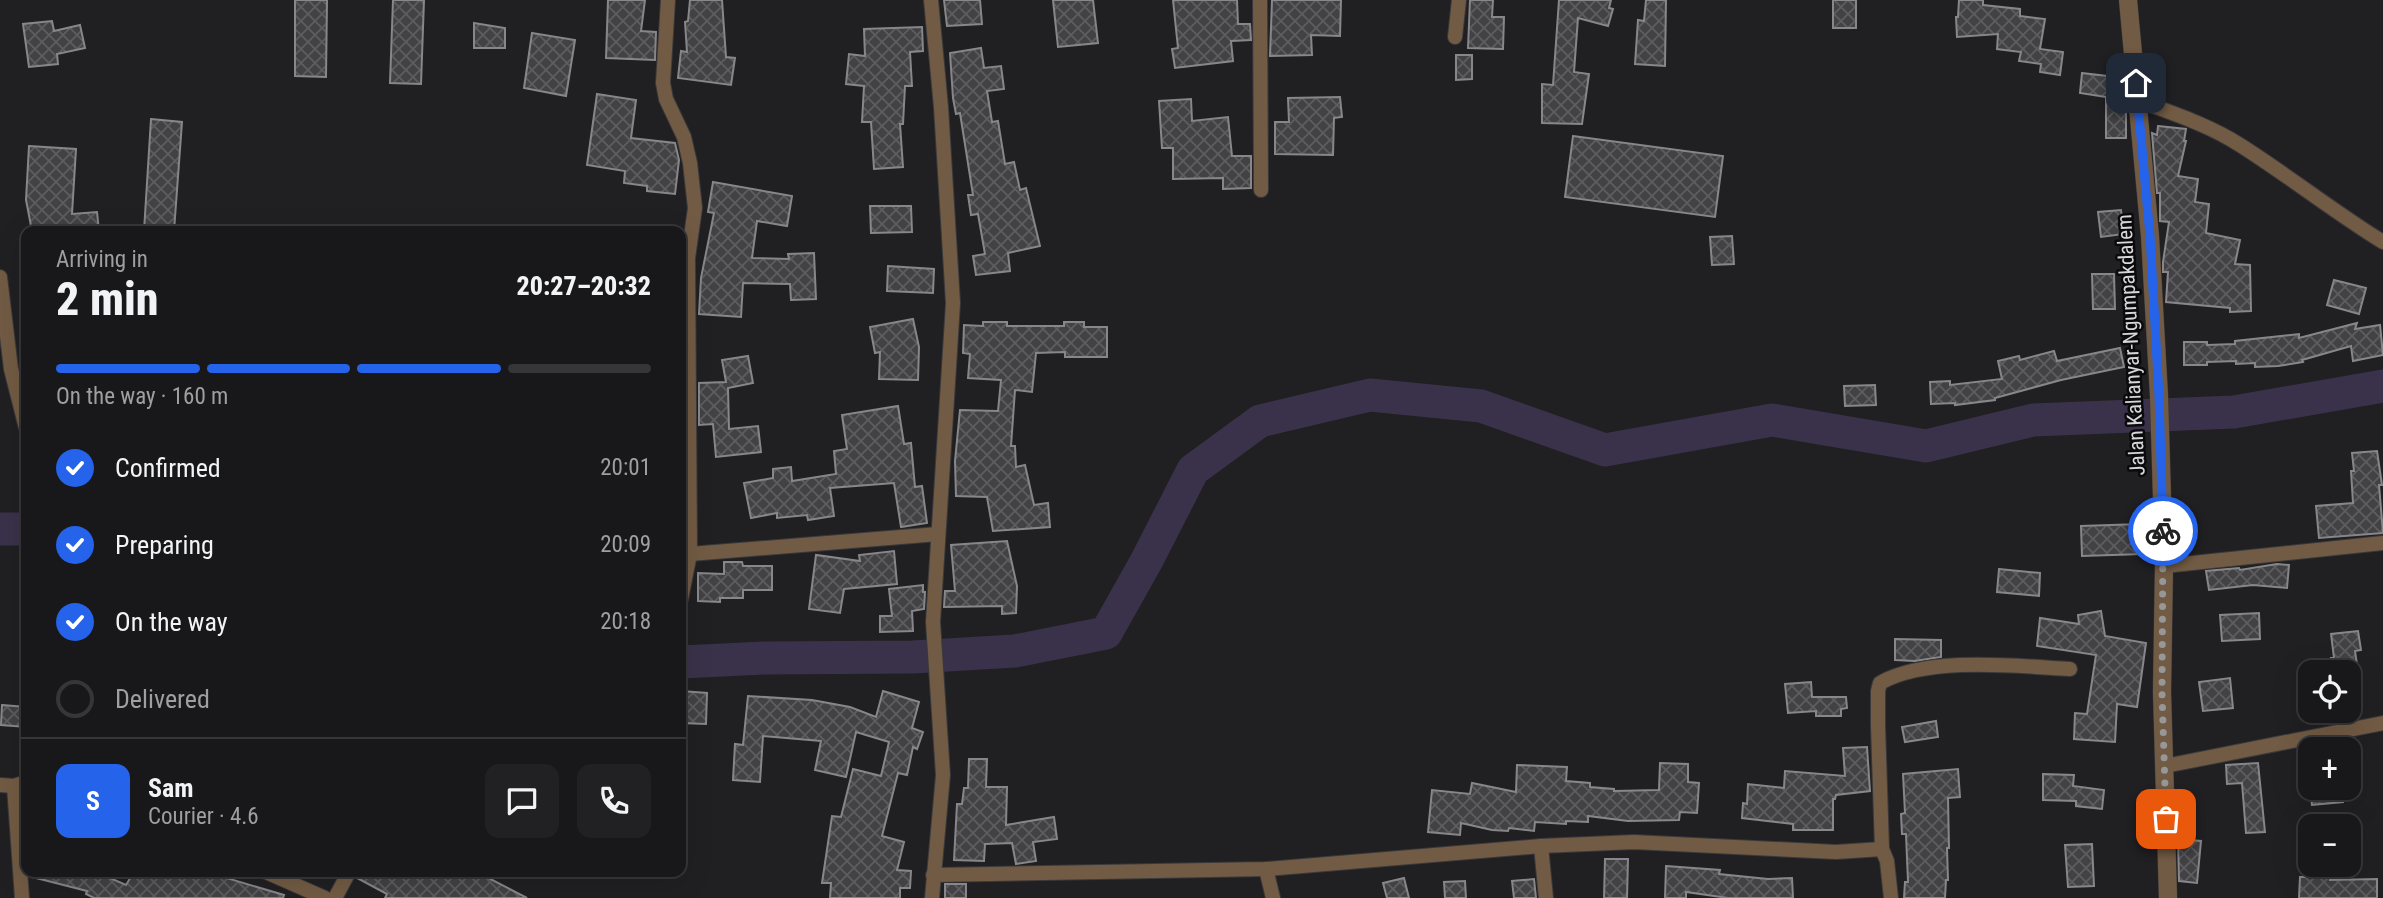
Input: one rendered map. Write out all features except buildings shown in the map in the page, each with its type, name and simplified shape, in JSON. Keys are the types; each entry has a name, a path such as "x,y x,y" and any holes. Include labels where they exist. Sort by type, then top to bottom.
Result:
{"street":[{"path":"668,0 663,83 666,99 684,138 695,208 688,258 690,554 686,574"},
{"path":"931,0 941,107 953,303 933,622 943,775 932,898"},
{"path":"1260,0 1261,190"},
{"path":"1455,37 1459,0"},
{"name":"Jalan Kalianyar-Ngumpakdalem","path":"2128,0 2150,236 2159,396 2164,566 2162,692 2168,898"},
{"path":"2136,93 2239,144 2383,242"},
{"path":"0,277 11,369 21,408"},
{"path":"690,554 938,534"},
{"path":"2164,566 2383,543"},
{"path":"1891,898 1882,849 1878,725 1880,683 1892,676 1921,668 2003,665 2070,669"},
{"path":"2165,766 2383,723"},
{"path":"13,784 22,898"},
{"path":"933,875 1266,869 1541,846 1634,842 1822,852 1882,849"},
{"path":"1541,846 1546,898"},
{"path":"1266,869 1273,898"},
{"path":"277,877 325,898"},
{"path":"335,898 346,877"}],"waterway":[{"path":"686,662 913,657 1015,651 1106,633 1193,470 1260,421 1370,395 1481,406 1605,450 1772,420 1926,446 2033,420 2234,412 2383,386"},
{"path":"0,529 21,529"}],"way so far":[{"path":"2163,531 2162,692 2166,819"}],"route":[{"path":"2136,83 2150,236 2163,531"}]}
